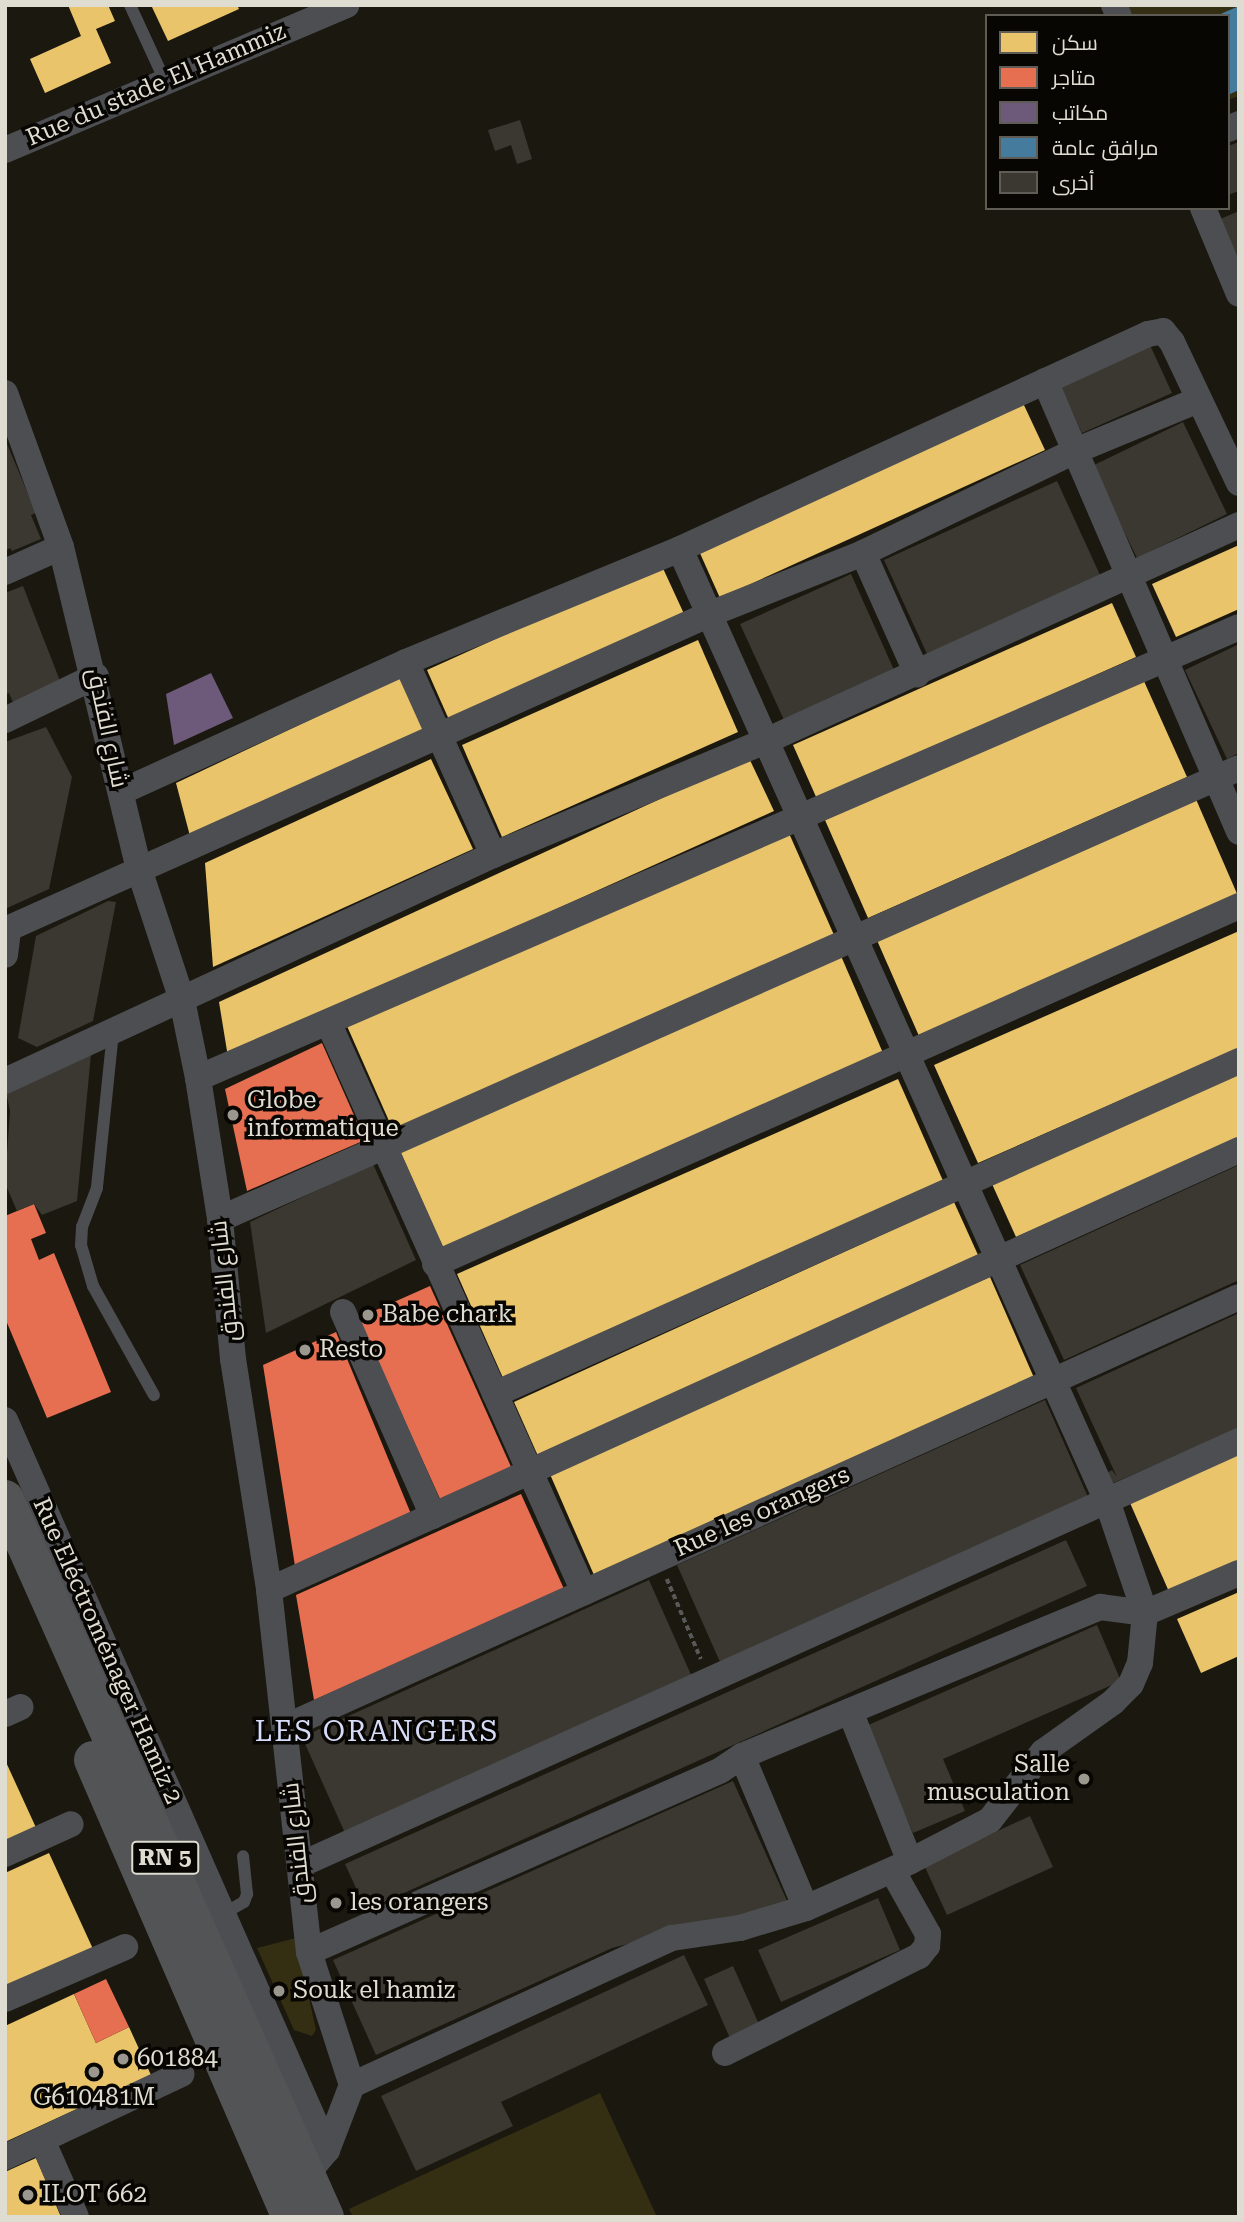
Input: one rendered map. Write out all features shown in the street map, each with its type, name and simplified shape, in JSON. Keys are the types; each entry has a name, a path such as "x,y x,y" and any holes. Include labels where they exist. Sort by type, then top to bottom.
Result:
{"highway":[{"name":"RN 5","path":"5,1499 317,2162 325,2217"},
{"name":"RN 5","path":"5,1559 291,2217"}],"street":[{"name":"Rue du stade El Hammiz","path":"5,149 346,5"},
{"path":"1204,210 1237,285"},
{"path":"121,792 407,662 680,549 1045,381 1163,331 1239,484"},
{"path":"1045,381 1164,659 1227,773 1239,832"},
{"name":"شارع الفندق","path":"5,393 61,547 96,676 139,869 182,1000 198,1078 220,1219 233,1359 269,1590 309,1952 352,2085"},
{"path":"6,938 139,869 710,614 863,553 1075,452 1196,401"},
{"path":"5,1081 493,855 766,741 1128,579 1239,525"},
{"path":"5,572 61,547"},
{"path":"317,2162 352,2085 672,1938 740,1928 806,1908 901,1866 990,1820 1044,1752 1131,1684 1140,1663 1145,1613 1107,1501 680,549"},
{"path":"863,553 917,674"},
{"path":"198,1078 329,1024 1239,627"},
{"path":"407,662 493,855"},
{"path":"5,720 96,676"},
{"path":"220,1219 1227,773"},
{"path":"436,1263 1239,906"},
{"path":"329,1024 381,1146 584,1592"},
{"path":"495,1394 1239,1061"},
{"path":"269,1590 1239,1150"},
{"name":"Rue les orangers","path":"285,1727 1239,1297"},
{"path":"343,1312 433,1516"},
{"name":"Rue Eléctroménager Hamiz 2","path":"5,1420 223,1914 317,2162"},
{"path":"300,1865 1239,1441"},
{"path":"309,1952 721,1770 742,1756 1100,1607 1145,1613 1239,1573"},
{"path":"725,2053 919,1956 927,1946 928,1934 901,1866 849,1711"},
{"path":"742,1756 806,1908"},
{"path":"5,1854 72,1824"},
{"path":"5,1999 125,1947"},
{"path":"5,2157 181,2074"},
{"path":"42,2140 76,2217"}],"lane":[{"path":"130,5 165,81"},
{"path":"113,1031 97,1188 82,1227 81,1245 93,1286 154,1395"},
{"path":"223,1914 244,1902 247,1894 243,1856"}],"path":[{"path":"658,1559 710,1681"}],"shaded area":[{"path":"1128,5 1239,5 1239,96 1230,99 1230,14 1132,14"},
{"path":"296,1938 316,2030 312,2036 294,2030 257,1948"},
{"path":"600,2093 657,2217 353,2217 349,2209"}],"building: سكن":[{"path":"68,5 108,5 115,21 96,29 111,63 45,93 30,59 81,36"},
{"path":"151,5 237,5 239,9 168,41"},
{"path":"1023,403 1045,450 720,598 699,551"},
{"path":"1239,545 1239,609 1176,637 1152,584"},
{"path":"661,564 685,616 450,722 427,670"},
{"path":"1112,603 1136,657 817,799 793,745"},
{"path":"698,640 738,732 502,837 462,745"},
{"path":"401,677 424,729 190,836 176,783"},
{"path":"1143,679 1187,777 868,918 825,820"},
{"path":"749,758 774,811 228,1057 219,1002"},
{"path":"431,759 473,849 213,967 205,863"},
{"path":"1195,797 1238,896 919,1036 876,938"},
{"path":"788,831 834,935 393,1130 347,1026"},
{"path":"1239,931 1239,1048 978,1163 934,1065"},
{"path":"838,949 883,1053 443,1248 397,1144"},
{"path":"1239,1074 1239,1138 1016,1237 992,1184"},
{"path":"898,1079 944,1183 503,1378 457,1274"},
{"path":"954,1202 978,1255 538,1456 514,1402"},
{"path":"990,1277 1035,1380 594,1575 549,1472"},
{"path":"1239,1447 1239,1564 1170,1594 1127,1496"},
{"path":"1239,1592 1239,1656 1201,1673 1177,1619"},
{"path":"5,1760 38,1832 5,1847"},
{"path":"49,1853 93,1949 5,1990 5,1873"},
{"path":"74,1994 96,2043 129,2027 151,2075 5,2142 5,2026"},
{"name":"ILOT 662","path":"36,2158 61,2217 5,2217 5,2172"}],"building: متاجر":[{"path":"322,1043 365,1140 247,1191 225,1089"},
{"path":"34,1204 46,1233 31,1239 39,1260 54,1253 111,1392 47,1418 5,1318 5,1216"},
{"path":"430,1286 512,1469 441,1501 358,1318"},
{"path":"336,1332 411,1514 295,1566 263,1365"},
{"path":"521,1494 564,1589 314,1700 296,1595"},
{"path":"106,1979 129,2027 96,2043 74,1994"}],"building: مكاتب":[{"path":"211,673 233,718 174,745 166,694"}],"building: مرافق عامة":[{"path":"1239,6 1239,90 1230,94 1230,14 1221,14"}],"building: أخرى":[{"path":"520,120 532,159 517,164 511,145 495,151 488,130"},
{"path":"1239,142 1239,191 1230,194 1230,145"},
{"path":"1239,211 1239,260 1218,220"},
{"path":"1150,345 1172,393 1082,433 1060,385"},
{"path":"1183,422 1227,514 1137,558 1092,466"},
{"path":"5,439 36,513 31,515 41,539 12,551 10,548 5,551"},
{"path":"1057,481 1100,575 927,654 884,560"},
{"path":"851,574 894,670 784,720 740,624"},
{"path":"23,586 62,686 14,705 9,693 5,695 5,593"},
{"path":"1239,644 1239,753 1227,759 1185,670"},
{"path":"46,727 72,777 49,889 5,909 5,742"},
{"path":"108,901 116,902 93,1021 37,1047 18,1038 36,936"},
{"path":"91,1054 77,1201 42,1215 34,1204 17,1211 5,1183 10,1111 5,1087"},
{"path":"373,1164 416,1260 266,1333 250,1222"},
{"path":"1239,1165 1239,1280 1064,1360 1020,1265"},
{"path":"1239,1313 1239,1428 1102,1488 1097,1479 1112,1470 1117,1477 1076,1388"},
{"path":"1045,1400 1088,1497 720,1662 677,1565"},
{"path":"1066,1540 1087,1586 366,1910 345,1864"},
{"path":"649,1580 692,1677 345,1833 302,1737"},
{"path":"1097,1625 1121,1681 943,1759 965,1811 913,1833 866,1726"},
{"path":"733,1781 788,1903 612,1948 376,2055 333,1960"},
{"path":"1030,1816 1053,1867 947,1915 924,1865"},
{"path":"878,1898 900,1950 781,2002 758,1950"},
{"path":"684,1955 708,2005 501,2102 513,2126 416,2171 381,2096"},
{"path":"733,1966 762,2031 733,2045 704,1979"}],"place":[{"name":"Globe informatique","path":"233,1115"},
{"name":"Babe chark","path":"368,1315"},
{"name":"Resto","path":"305,1350"},
{"name":"Salle musculation","path":"1084,1779"},
{"name":"les orangers","path":"336,1903"},
{"name":"Souk el hamiz","path":"279,1991"},
{"name":"601884","path":"123,2059"},
{"name":"G610481M","path":"94,2072"},
{"name":"ILOT 662","path":"28,2195"}],"district":[{"name":"LES ORANGERS","path":"377,1732"}]}
